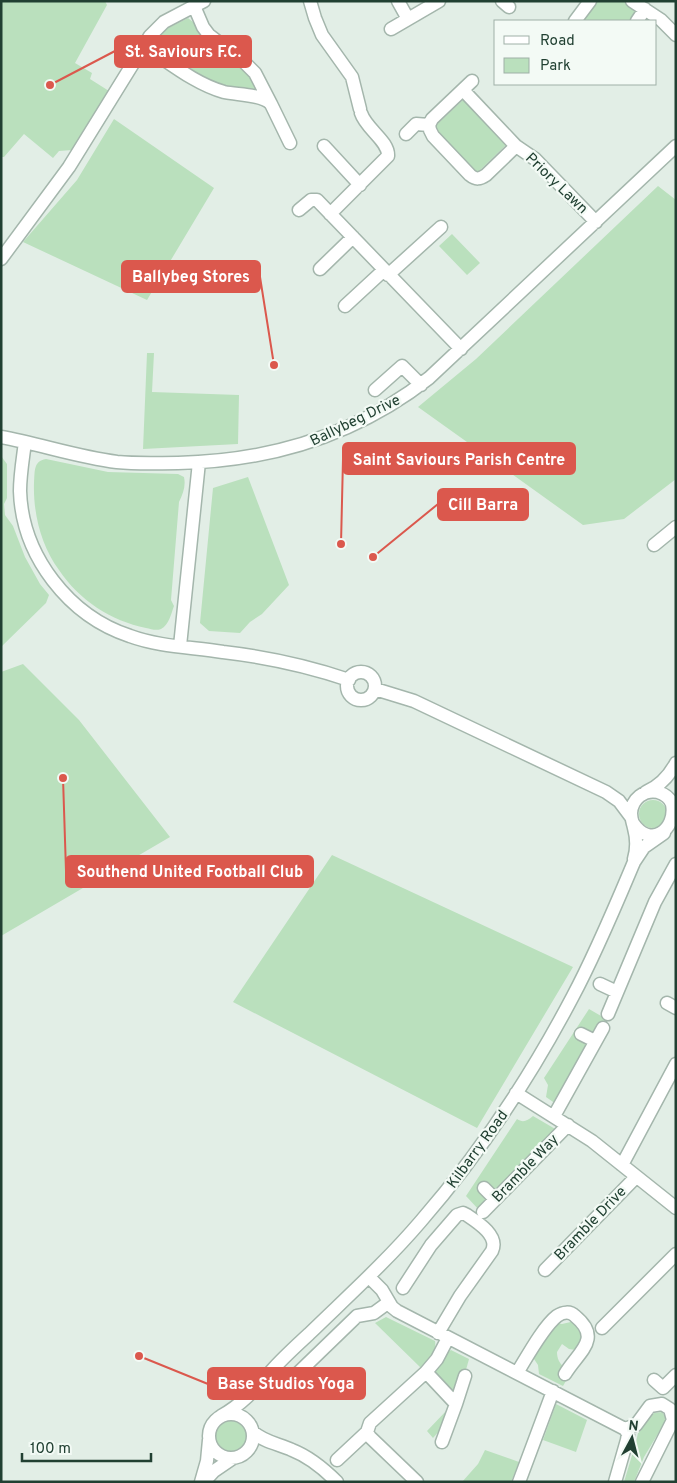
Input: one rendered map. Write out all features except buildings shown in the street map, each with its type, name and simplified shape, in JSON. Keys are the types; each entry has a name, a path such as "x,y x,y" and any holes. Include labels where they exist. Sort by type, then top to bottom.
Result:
{"street":[{"path":"310,1 322,35 354,82 365,123 385,145 389,153 384,162 330,214"},
{"path":"398,1 408,19"},
{"path":"391,29 439,1"},
{"path":"576,20 590,1"},
{"path":"632,1 661,20 676,36"},
{"path":"1,259 69,167 144,46 160,25 199,4 203,27 255,72 290,143"},
{"path":"638,20 645,9"},
{"path":"144,46 210,86 234,94 263,98 271,104"},
{"name":"Priory Lawn","path":"516,146 484,176 476,178 470,175 433,136 429,125 432,119 467,86 516,146 535,159 596,222"},
{"name":"Priory Lawn","path":"406,134 416,124 429,125"},
{"path":"324,146 360,185"},
{"name":"Ballybeg Drive","path":"1,437 81,456 117,462 199,462 256,456 312,442 366,419 398,401 421,385 676,146"},
{"path":"300,210 314,199 461,349"},
{"path":"345,306 441,227"},
{"path":"320,269 353,238"},
{"path":"375,390 402,366 421,385"},
{"path":"26,442 20,482 22,509 28,532 51,578 73,603 101,623 120,633 139,639 270,659 306,667 349,680"},
{"path":"180,646 199,462"},
{"path":"654,545 676,527"},
{"path":"359,672 368,673 374,680 375,688 371,696 363,700 358,699 349,692 349,680 359,672"},
{"path":"375,688 414,701 606,792 620,801 637,830 650,836 670,830 675,818 671,786 675,764"},
{"path":"632,820 632,805 643,794 660,784 675,764"},
{"path":"606,792 620,796 659,792 665,795 675,810"},
{"name":"Kilbarry Road","path":"632,820 636,844 634,862"},
{"name":"Kilbarry Road","path":"221,1416 236,1407 255,1390 288,1354 369,1278 414,1230 450,1187 484,1142 554,1032 576,991 634,862 644,847 670,830"},
{"path":"608,1014 655,902 676,864"},
{"path":"600,984 617,992"},
{"path":"554,1116 603,1028"},
{"path":"581,1034 595,1041"},
{"path":"622,1164 676,1064"},
{"path":"516,1093 592,1142 676,1208"},
{"name":"Bramble Way","path":"483,1212 568,1125"},
{"name":"Bramble Drive","path":"545,1270 636,1177"},
{"path":"484,1188 495,1199"},
{"path":"337,1460 367,1432 370,1423 426,1372 437,1359 443,1335 460,1296 492,1252 494,1244 492,1237 467,1215 463,1213 457,1214 437,1238 403,1288"},
{"path":"602,1328 676,1254"},
{"path":"369,1278 382,1290 397,1311 625,1429 628,1434 627,1440 615,1482"},
{"path":"297,1389 294,1385 296,1375 357,1316 374,1313 389,1302"},
{"path":"517,1373 552,1321 565,1312 571,1313 577,1318 589,1335 587,1344 569,1356 565,1374"},
{"path":"426,1372 456,1404"},
{"path":"663,1388 676,1375"},
{"path":"442,1442 466,1376"},
{"name":"Kilbarry Road","path":"252,1429 248,1410 255,1390"},
{"path":"520,1482 553,1391"},
{"path":"625,1429 636,1424 652,1404 664,1404 672,1412 672,1424 650,1462 642,1482"},
{"path":"203,1482 211,1427 221,1416 227,1414 238,1415 248,1421 252,1429 266,1440 311,1459 338,1482"},
{"path":"203,1482 252,1443 252,1429"},
{"path":"367,1432 417,1482"},
{"path":"209,1438 215,1451 226,1457 239,1455 265,1446 282,1446"}],"green space":[{"path":"1,1 105,1 107,5 75,63 92,73 90,79 109,91 72,150 59,151 53,158 24,134 4,157 1,157"},
{"path":"595,1 623,1 636,12 631,20 581,20"},
{"path":"188,18 197,23 240,63 260,86 257,91 243,91 216,84 156,49 158,45 155,41 166,29"},
{"path":"465,98 508,143 476,174 433,128"},
{"path":"114,119 214,188 147,300 23,242 77,180"},
{"path":"658,186 676,200 676,479 624,519 583,525 418,407 476,359"},
{"path":"452,234 480,263 467,275 439,246"},
{"path":"147,353 154,353 152,392 239,395 238,444 143,449"},
{"path":"1,456 7,464 5,515 13,526 25,557 40,584 49,595 46,603 1,647"},
{"path":"46,459 108,472 178,474 184,477 184,490 179,502 171,600 174,606 164,627 153,630 133,625 108,614 86,600 59,570 43,540 35,506 34,483 36,468 39,462"},
{"path":"248,477 289,585 262,614 250,622 240,633 209,631 200,623 213,488"},
{"path":"23,664 79,720 170,837 1,936 1,672"},
{"path":"653,800 663,804 667,814 663,824 653,828 643,824 639,814 643,804"},
{"path":"332,855 573,967 477,1128 233,1002"},
{"path":"589,1009 608,1020 607,1023 603,1023 586,1042 587,1045 556,1104 546,1097 548,1085 544,1078"},
{"path":"533,1116 557,1130 497,1190 493,1189 479,1210 466,1196 517,1119 525,1121"},
{"path":"386,1317 435,1341 433,1353 421,1368 375,1323"},
{"path":"575,1321 585,1338 576,1350 569,1349 562,1344 557,1352 567,1379 563,1386 539,1374 538,1365 532,1356 556,1323 562,1324"},
{"path":"451,1350 469,1359 461,1383 452,1393 434,1373"},
{"path":"556,1404 587,1420 576,1452 543,1440"},
{"path":"447,1410 440,1430 433,1438 427,1431"},
{"path":"662,1412 665,1416 665,1422 644,1457 634,1482 624,1482 638,1433 654,1413"},
{"path":"231,1421 237,1422 242,1426 246,1431 246,1443 242,1448 237,1452 231,1453 225,1452 220,1448 216,1443 215,1437 216,1431 220,1426 225,1422"},
{"path":"485,1450 519,1462 511,1482 462,1482 478,1464"}],"place":[{"name":"St. Saviours F.C.","path":"50,85"},
{"name":"Ballybeg Stores","path":"274,365"},
{"name":"Saint Saviours Parish Centre","path":"341,544"},
{"name":"Cill Barra","path":"373,557"},
{"name":"Southend United Football Club","path":"63,778"},
{"name":"Base Studios Yoga","path":"139,1356"}]}
